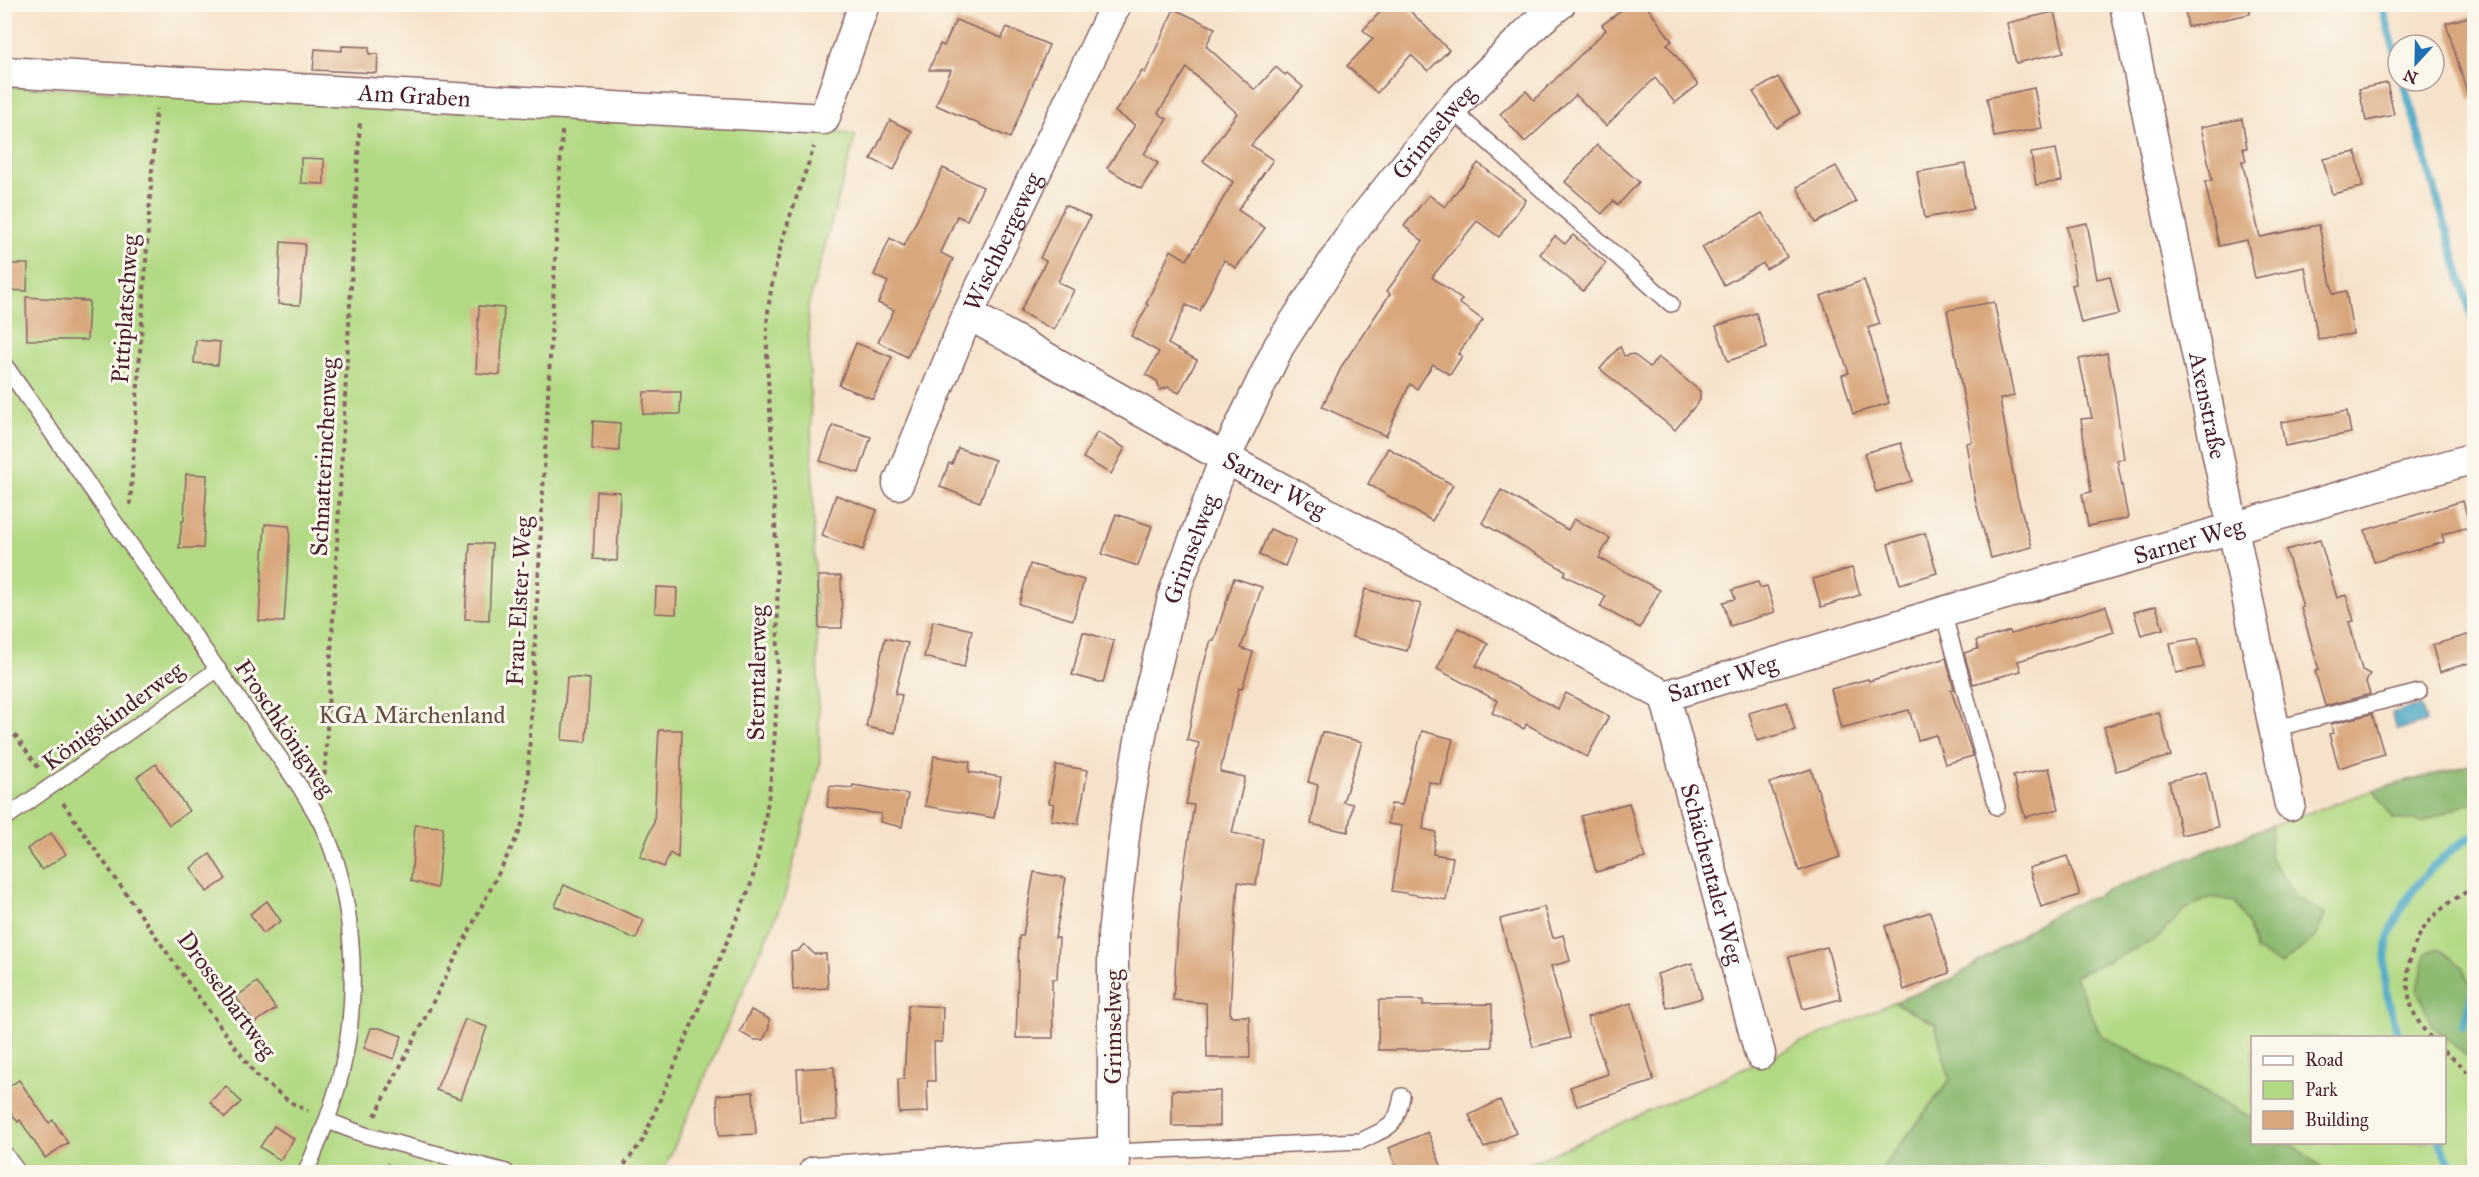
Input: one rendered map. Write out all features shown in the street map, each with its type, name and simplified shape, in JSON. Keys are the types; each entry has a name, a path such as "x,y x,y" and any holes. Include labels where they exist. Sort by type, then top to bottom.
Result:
{"street":[{"name":"Am Graben","path":"4,72 824,119 864,4"},
{"name":"Wischbergeweg","path":"898,484 968,314 1116,4"},
{"name":"Grimselweg","path":"1114,1162 1113,934 1126,819 1146,707 1175,590 1225,458 1279,346 1357,226 1451,109 1538,22 1560,4"},
{"name":"Axenstraße","path":"2125,4 2290,805"},
{"name":"Sarner Weg","path":"968,314 1225,458 1665,696 1943,612 2475,458"},
{"name":"Schächentaler Weg","path":"1665,696 1761,1053"},
{"path":"814,1173 1114,1162"}],"lane":[{"path":"1451,109 1671,304"},
{"name":"Froschkönigweg","path":"4,364 218,669 322,824 343,886 352,953 352,1009 343,1068 328,1121 306,1173"},
{"path":"1943,612 1997,807"},
{"name":"Königskinderweg","path":"4,819 52,788 218,669"},
{"path":"2273,729 2418,692"},
{"path":"1114,1162 1361,1141 1389,1126 1398,1118 1402,1096"},
{"path":"328,1121 365,1135 506,1173"},
{"path":"4,1153 18,1173"}],"path":[{"name":"Pittiplatschweg","path":"127,539 158,81"},
{"name":"Schnatterinchenweg","path":"322,824 362,93"},
{"name":"Frau-Elster-Weg","path":"365,1135 519,833 526,811 564,104"},
{"name":"Sterntalerweg","path":"619,1173 643,1140 750,887 760,851 773,766 777,649 776,550 767,326 775,263 813,150"},
{"name":"Drosselbartweg","path":"4,720 256,1075 290,1102 328,1121"},
{"path":"2430,1036 2410,1008 2407,976 2409,960 2415,942 2426,924 2444,908 2475,888"},
{"path":"2446,1052 2475,1081"}],"green space":[{"name":"KGA Märchenland","path":"4,86 799,128 856,135 808,306 820,764 784,898 663,1172 5,1172"},
{"path":"2474,764 2474,992 2463,967 2474,1034 2474,1172 2326,1172 2291,1144 2446,1144 2446,1036 2251,1036 2251,1117 2101,1036 2075,976 2155,940 2184,910 2211,897 2235,901 2249,927 2255,950 2300,947 2307,942 2253,832 2374,790"},
{"path":"2474,764 2474,801 2422,822 2393,819 2374,790"},
{"path":"2272,825 2269,856 2297,898 2325,914 2315,937 2281,965 2255,950 2249,927 2235,901 2211,897 2184,910 2155,940 2075,976 2101,1036 2251,1117 2251,1144 2291,1144 2326,1172 1879,1172 1950,1080 1935,1024 1894,1002 1952,979 2058,911"},
{"path":"2438,948 2463,967 2474,992 2474,1063 2431,1024 2418,989 2426,953"},
{"path":"1894,1002 1935,1024 1950,1080 1879,1172 1511,1172"}],"water":[{"path":"2421,705 2426,722 2397,730 2392,713"}],"building":[{"path":"1388,4 1403,4 1449,50 1428,71 1411,55 1377,93 1347,66 1373,39 1363,30"},
{"path":"1630,4 1645,4 1672,41 1667,44 1698,85 1675,103 1655,78 1606,126 1576,95 1525,142 1500,114 1526,91 1534,100 1606,30 1602,25"},
{"path":"2184,4 2249,4 2250,14 2188,27"},
{"path":"1174,9 1215,28 1206,46 1255,90 1276,67 1303,87 1251,145 1273,160 1238,210 1265,228 1236,268 1224,260 1200,311 1186,305 1168,344 1197,360 1179,393 1168,387 1160,390 1157,381 1146,375 1159,352 1131,336 1148,305 1146,304 1171,250 1187,260 1233,182 1203,161 1237,113 1187,68 1158,113 1167,119 1144,154 1158,163 1141,189 1107,168 1135,125 1115,112 1142,71 1145,73"},
{"path":"2054,12 2064,52 2016,63 2007,23"},
{"path":"2475,15 2475,98 2469,99 2446,23"},
{"path":"956,20 1002,38 1007,27 1049,45 1010,138 936,105 951,70 929,70 940,44 944,46"},
{"path":"342,46 369,47 369,54 378,54 377,73 313,70 315,49 342,51"},
{"path":"1778,77 1800,113 1776,128 1753,92"},
{"path":"2386,83 2386,93 2389,93 2394,115 2366,121 2359,89"},
{"path":"2034,88 2042,128 1994,137 1987,98"},
{"path":"2242,119 2247,148 2243,148 2246,161 2242,161 2260,237 2319,225 2333,294 2346,291 2353,334 2318,339 2305,267 2255,278 2247,240 2219,246 2205,182 2212,180 2201,127"},
{"path":"890,120 912,131 894,170 871,159"},
{"path":"1597,145 1639,182 1618,205 1613,201 1602,214 1565,182"},
{"path":"2056,149 2062,181 2036,185 2031,153"},
{"path":"2356,152 2363,187 2332,194 2323,159"},
{"path":"301,158 324,159 324,184 301,183"},
{"path":"1478,163 1526,200 1499,237 1477,221 1432,277 1462,300 1459,303 1483,320 1458,354 1462,356 1450,375 1433,364 1417,389 1410,384 1386,436 1322,407 1343,364 1390,294 1387,291 1423,241 1404,226 1429,195 1445,207"},
{"path":"1965,164 1973,209 1925,218 1917,172"},
{"path":"1836,166 1856,202 1816,223 1797,187"},
{"path":"943,168 983,187 967,220 957,216 941,253 953,259 907,357 878,342 894,310 878,303 888,282 874,275 890,238 904,246"},
{"path":"1065,205 1090,217 1058,282 1074,290 1054,330 1020,312 1046,261 1040,258"},
{"path":"1762,213 1787,257 1766,269 1763,263 1724,285 1702,247"},
{"path":"2087,223 2097,279 2110,276 2119,314 2081,323 2072,285 2076,284 2067,227"},
{"path":"1573,235 1606,263 1583,291 1540,254 1555,236 1565,244"},
{"path":"281,242 305,244 300,305 278,304"},
{"path":"4,264 28,264 27,291 4,290"},
{"path":"1864,280 1880,324 1868,328 1889,403 1853,414 1842,375 1849,373 1821,296"},
{"path":"26,297 89,301 87,340 27,340"},
{"path":"1994,302 2014,396 2000,399 2017,495 2032,547 1991,558 1975,499 1966,443 1972,442 1947,310"},
{"path":"479,306 504,308 500,375 476,373"},
{"path":"1756,313 1767,348 1728,361 1716,326"},
{"path":"196,340 220,342 218,365 194,363"},
{"path":"856,343 892,357 873,399 839,385"},
{"path":"1620,346 1624,356 1633,354 1650,367 1658,357 1700,391 1700,400 1675,430 1600,369"},
{"path":"2107,353 2124,459 2117,460 2128,518 2088,526 2082,494 2091,492 2081,419 2092,418 2079,359"},
{"path":"644,392 681,392 680,414 643,414"},
{"path":"2347,411 2351,433 2285,446 2281,422"},
{"path":"593,421 620,423 619,451 592,449"},
{"path":"833,425 871,437 859,473 820,461"},
{"path":"1097,432 1125,448 1111,474 1083,458"},
{"path":"1901,443 1912,481 1876,492 1864,453"},
{"path":"958,448 995,460 980,502 940,487 949,463 952,464"},
{"path":"1388,448 1453,485 1432,521 1368,484"},
{"path":"186,474 207,475 203,548 179,548 182,521 184,521"},
{"path":"1501,490 1568,530 1574,519 1610,538 1599,558 1660,590 1640,628 1600,607 1606,596 1564,575 1566,571 1482,523"},
{"path":"596,491 620,492 617,561 593,559"},
{"path":"836,495 877,510 863,550 822,536"},
{"path":"2463,501 2470,527 2442,534 2444,542 2374,562 2365,530"},
{"path":"1116,514 1152,526 1138,566 1102,554"},
{"path":"265,524 289,526 290,531 284,622 259,621"},
{"path":"1270,529 1296,540 1285,566 1259,555"},
{"path":"1925,533 1937,573 1900,584 1888,544"},
{"path":"2320,540 2337,598 2346,595 2354,621 2349,622 2362,670 2370,674 2366,682 2370,694 2325,706 2315,671 2319,670 2286,550"},
{"path":"470,543 492,544 489,620 465,619"},
{"path":"1030,564 1084,580 1073,620 1019,604"},
{"path":"1852,568 1860,595 1821,607 1813,579"},
{"path":"818,576 841,576 842,628 819,628"},
{"path":"1234,578 1262,587 1241,648 1253,652 1242,689 1239,688 1220,772 1245,777 1232,833 1263,839 1256,885 1238,882 1232,968 1230,1016 1249,1016 1250,1058 1207,1058 1206,1003 1173,1000 1181,888 1194,805 1186,804 1199,743 1187,740 1200,677"},
{"path":"1758,582 1760,588 1767,586 1775,612 1730,626 1723,602 1735,599 1732,590"},
{"path":"656,587 677,588 676,614 655,613"},
{"path":"1365,589 1421,604 1407,651 1352,637"},
{"path":"2106,606 2114,632 2018,661 2021,671 1973,684 1964,653 1978,649 1976,641 2010,631 2011,634"},
{"path":"2156,606 2163,629 2141,635 2134,612"},
{"path":"933,621 972,630 964,667 924,657"},
{"path":"1458,628 1488,644 1476,666 1558,709 1566,693 1609,716 1587,757 1526,724 1524,729 1492,713 1498,701 1437,669"},
{"path":"1083,632 1114,641 1103,683 1072,675"},
{"path":"2475,633 2475,661 2440,672 2432,645"},
{"path":"885,638 908,643 895,694 902,695 895,733 866,727"},
{"path":"2198,638 2204,667 2176,673 2170,643"},
{"path":"1946,658 1954,689 1951,690 1973,756 1945,764 1936,735 1918,740 1909,710 1841,728 1831,689 1868,679 1869,681"},
{"path":"567,677 590,679 586,742 562,740"},
{"path":"1787,702 1795,730 1757,741 1749,713"},
{"path":"2159,712 2171,756 2116,771 2104,727"},
{"path":"2372,714 2384,754 2339,768 2329,734 2333,733 2331,724"},
{"path":"659,730 682,730 678,858 670,853 664,867 640,857 654,822"},
{"path":"1422,731 1453,739 1441,785 1429,782 1423,829 1436,832 1433,854 1453,857 1446,900 1392,891 1402,826 1388,824 1391,804 1402,805"},
{"path":"1322,732 1362,742 1343,802 1353,804 1348,832 1311,824 1318,785 1308,782"},
{"path":"934,756 970,762 969,772 1001,777 994,818 925,806"},
{"path":"156,764 189,811 169,825 137,777"},
{"path":"1056,765 1088,770 1078,824 1051,820 1054,804 1049,803"},
{"path":"2049,768 2059,809 2025,817 2013,776"},
{"path":"1811,769 1840,857 1799,871 1770,783"},
{"path":"2206,772 2218,827 2181,835 2169,781"},
{"path":"853,785 908,794 902,827 880,822 881,814 827,807 830,786 852,788"},
{"path":"1629,803 1645,858 1596,872 1581,816"},
{"path":"415,825 443,827 437,888 411,881"},
{"path":"51,833 66,854 42,870 27,849"},
{"path":"210,854 226,879 207,892 191,868"},
{"path":"2067,856 2080,895 2041,907 2029,868"},
{"path":"1034,872 1066,878 1055,938 1059,938 1057,979 1052,979 1053,1038 1016,1038 1019,936 1023,936"},
{"path":"564,885 644,920 636,939 555,906"},
{"path":"267,901 281,921 263,933 250,914"},
{"path":"1544,907 1553,938 1563,935 1570,961 1551,966 1570,1038 1533,1047 1500,919"},
{"path":"1930,912 1949,973 1904,990 1885,926"},
{"path":"804,944 814,954 826,954 828,988 793,990 791,952 798,951"},
{"path":"1827,947 1841,999 1803,1009 1789,957"},
{"path":"1692,963 1702,998 1667,1008 1657,974"},
{"path":"257,982 276,1009 254,1023 236,997"},
{"path":"1379,1000 1423,1000 1423,1005 1492,1004 1492,1047 1378,1050"},
{"path":"1631,1003 1654,1081 1577,1106 1570,1087 1608,1074 1587,1017"},
{"path":"908,1005 943,1007 942,1042 934,1042 935,1081 927,1081 928,1112 899,1113 898,1079 904,1079"},
{"path":"751,1010 769,1019 769,1028 763,1040 754,1040 740,1032"},
{"path":"465,1019 487,1027 461,1099 436,1090"},
{"path":"371,1028 380,1028 402,1036 394,1059 364,1048"},
{"path":"834,1067 837,1120 800,1122 797,1069"},
{"path":"19,1080 49,1123 53,1120 68,1143 45,1158 20,1120 18,1122 4,1104 4,1090"},
{"path":"226,1086 241,1102 225,1118 210,1102"},
{"path":"1172,1090 1220,1091 1220,1126 1172,1126"},
{"path":"753,1092 756,1134 719,1136 717,1095"},
{"path":"1500,1100 1516,1133 1484,1148 1469,1115"},
{"path":"274,1126 294,1139 280,1160 260,1147"},
{"path":"1428,1132 1444,1173 1398,1173 1389,1148"}],"waterway":[{"path":"2381,4 2390,33"},
{"path":"2407,93 2474,324"},
{"path":"2398,1036 2385,980 2385,960 2394,923 2415,888 2429,872 2443,858 2474,835"},
{"path":"2463,1026 2474,988"},
{"path":"2440,1144 2455,1172"}]}
